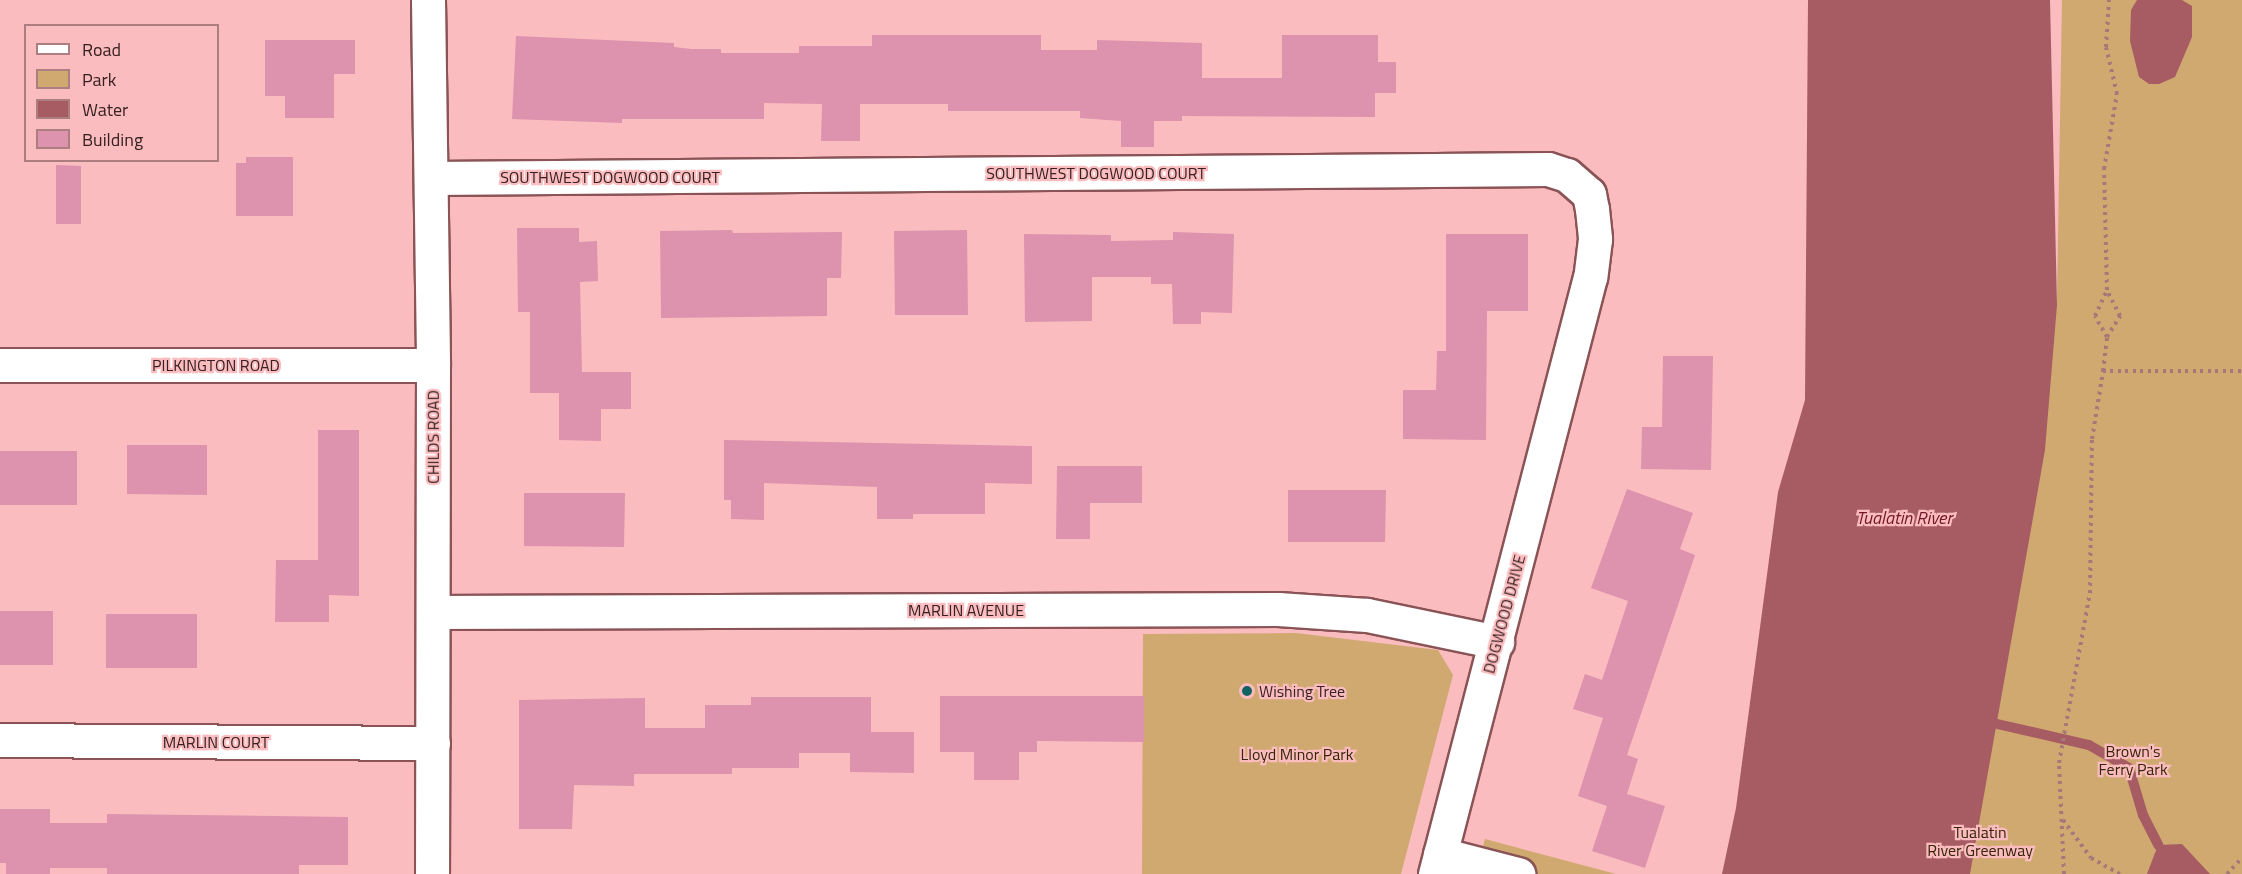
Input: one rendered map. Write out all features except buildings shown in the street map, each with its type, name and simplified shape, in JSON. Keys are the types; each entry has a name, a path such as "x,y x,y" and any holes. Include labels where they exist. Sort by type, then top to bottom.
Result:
{"street":[{"name":"CHILDS ROAD","path":"428,0 433,365 432,874"},
{"name":"SOUTHWEST DOGWOOD COURT","path":"431,178 1548,169 1567,175 1580,185 1589,194 1592,208 1594,239 1590,277 1572,354"},
{"name":"DOGWOOD DRIVE","path":"1438,864 1572,354"},
{"name":"PILKINGTON ROAD","path":"0,364 433,365"},
{"name":"MARLIN AVENUE","path":"433,612 1278,609 1367,615 1497,642"},
{"name":"MARLIN COURT","path":"0,740 433,743"},
{"path":"1438,864 1518,874"}],"path":[{"path":"2064,874 2059,763 2090,593 2092,439 2106,337 2120,316 2107,290 2104,169 2117,94 2106,47 2109,0"},
{"path":"2106,337 2095,316 2107,290"},
{"path":"2103,371 2242,371"},
{"path":"2063,820 2091,858 2120,874"},
{"path":"2227,874 2242,858"}],"green space":[{"path":"2062,0 2242,0 2242,874 1943,874 2057,298"},
{"name":"Lloyd Minor Park","path":"1296,633 1438,650 1453,675 1401,874 1142,874 1143,634"},
{"path":"1485,839 1616,874 1475,874"}],"water":[{"name":"Tualatin River","path":"1808,0 2050,0 2057,305 2045,450 1970,874 1722,874 1736,808 1778,492 1805,400"},
{"path":"2137,0 2182,0 2192,6 2192,37 2175,77 2159,84 2149,84 2139,77 2130,41 2131,10"},
{"path":"2182,844 2210,874 2147,874 2158,845"}],"waterway":[{"path":"1984,721 2089,745 2129,768 2143,815 2158,845"}],"place":[{"name":"Wishing Tree","path":"1247,691"}],"park label":[{"name":"Brown's Ferry Park","path":"2133,760"},
{"name":"Tualatin River Greenway","path":"1980,841"}]}
